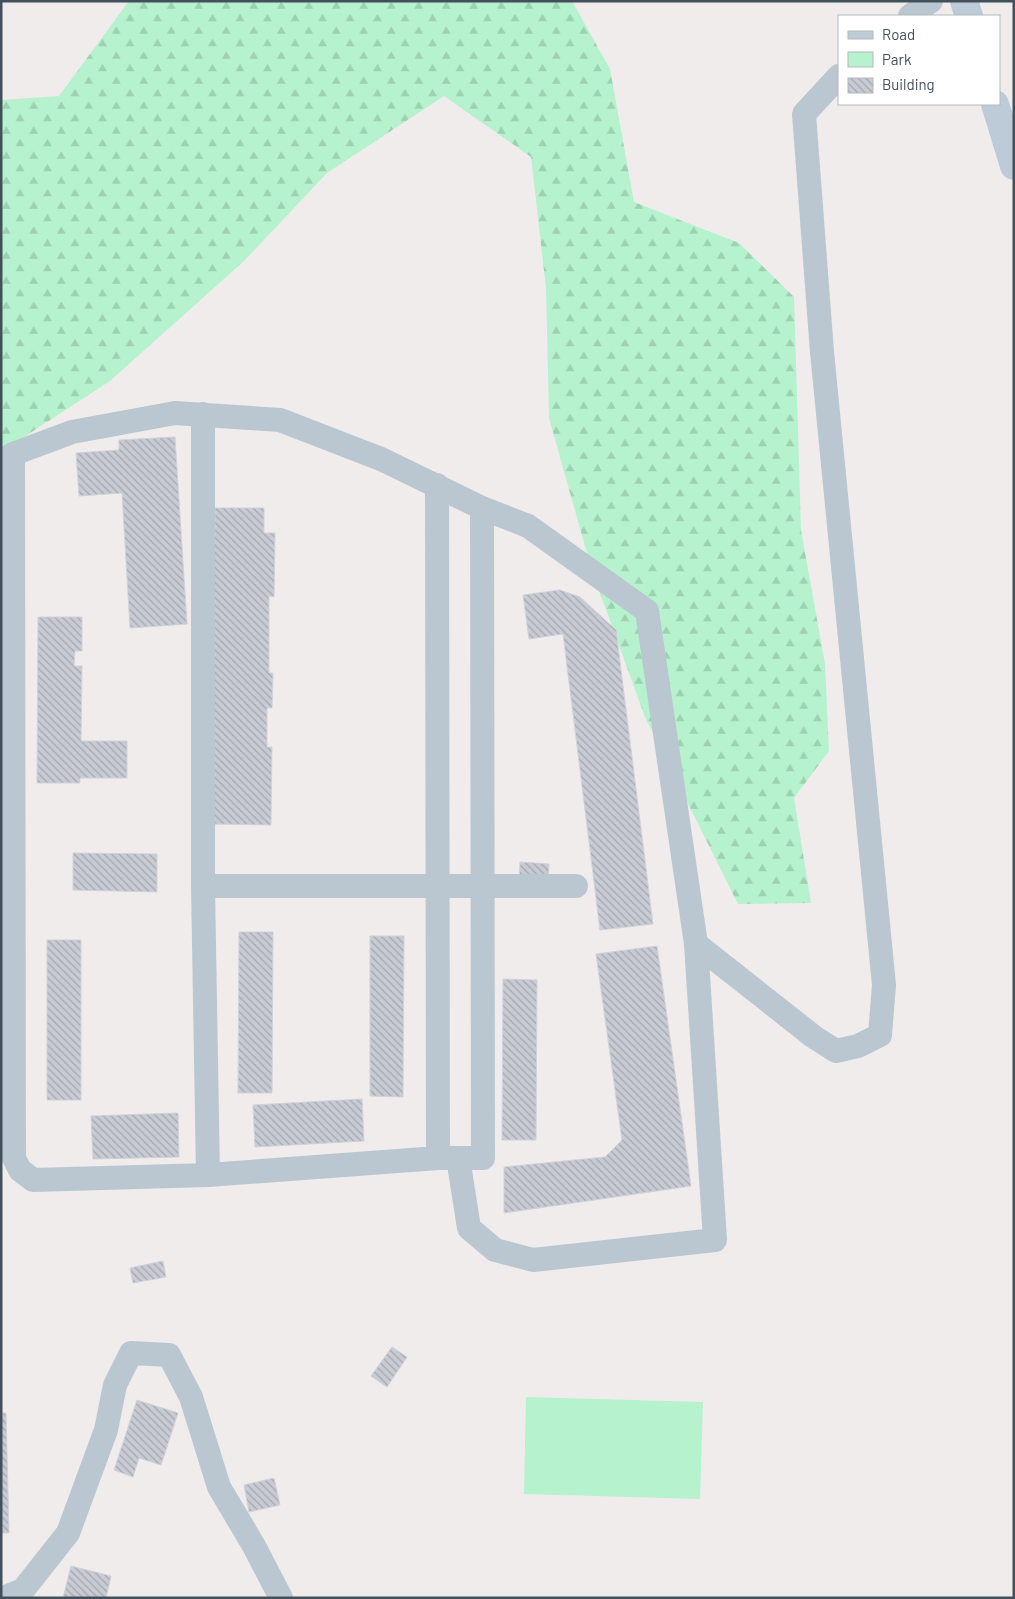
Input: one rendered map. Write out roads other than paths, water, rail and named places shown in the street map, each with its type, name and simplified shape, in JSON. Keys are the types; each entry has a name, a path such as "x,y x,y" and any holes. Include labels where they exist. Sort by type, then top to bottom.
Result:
{"main road":[{"path":"964,1 969,15"},
{"path":"995,105 1014,166"}],"street":[{"path":"911,15 931,1"},
{"path":"696,944 814,1037 836,1052 858,1046 880,1036 884,985 822,352 804,114 838,77"},
{"path":"437,485 438,886 448,1158 469,1228 495,1250 533,1260 715,1240 696,944 647,611 528,526 482,508 437,485 381,459 280,420 175,413 72,432 7,458 14,1158 20,1170 33,1180 208,1176 448,1158 483,1158 482,508"},
{"path":"203,414 204,886 208,1176"},
{"path":"204,886 576,886"},
{"path":"3,1598 23,1590 68,1533 106,1430 116,1385 131,1353 169,1355 191,1397 219,1487 254,1546 281,1598"}]}
